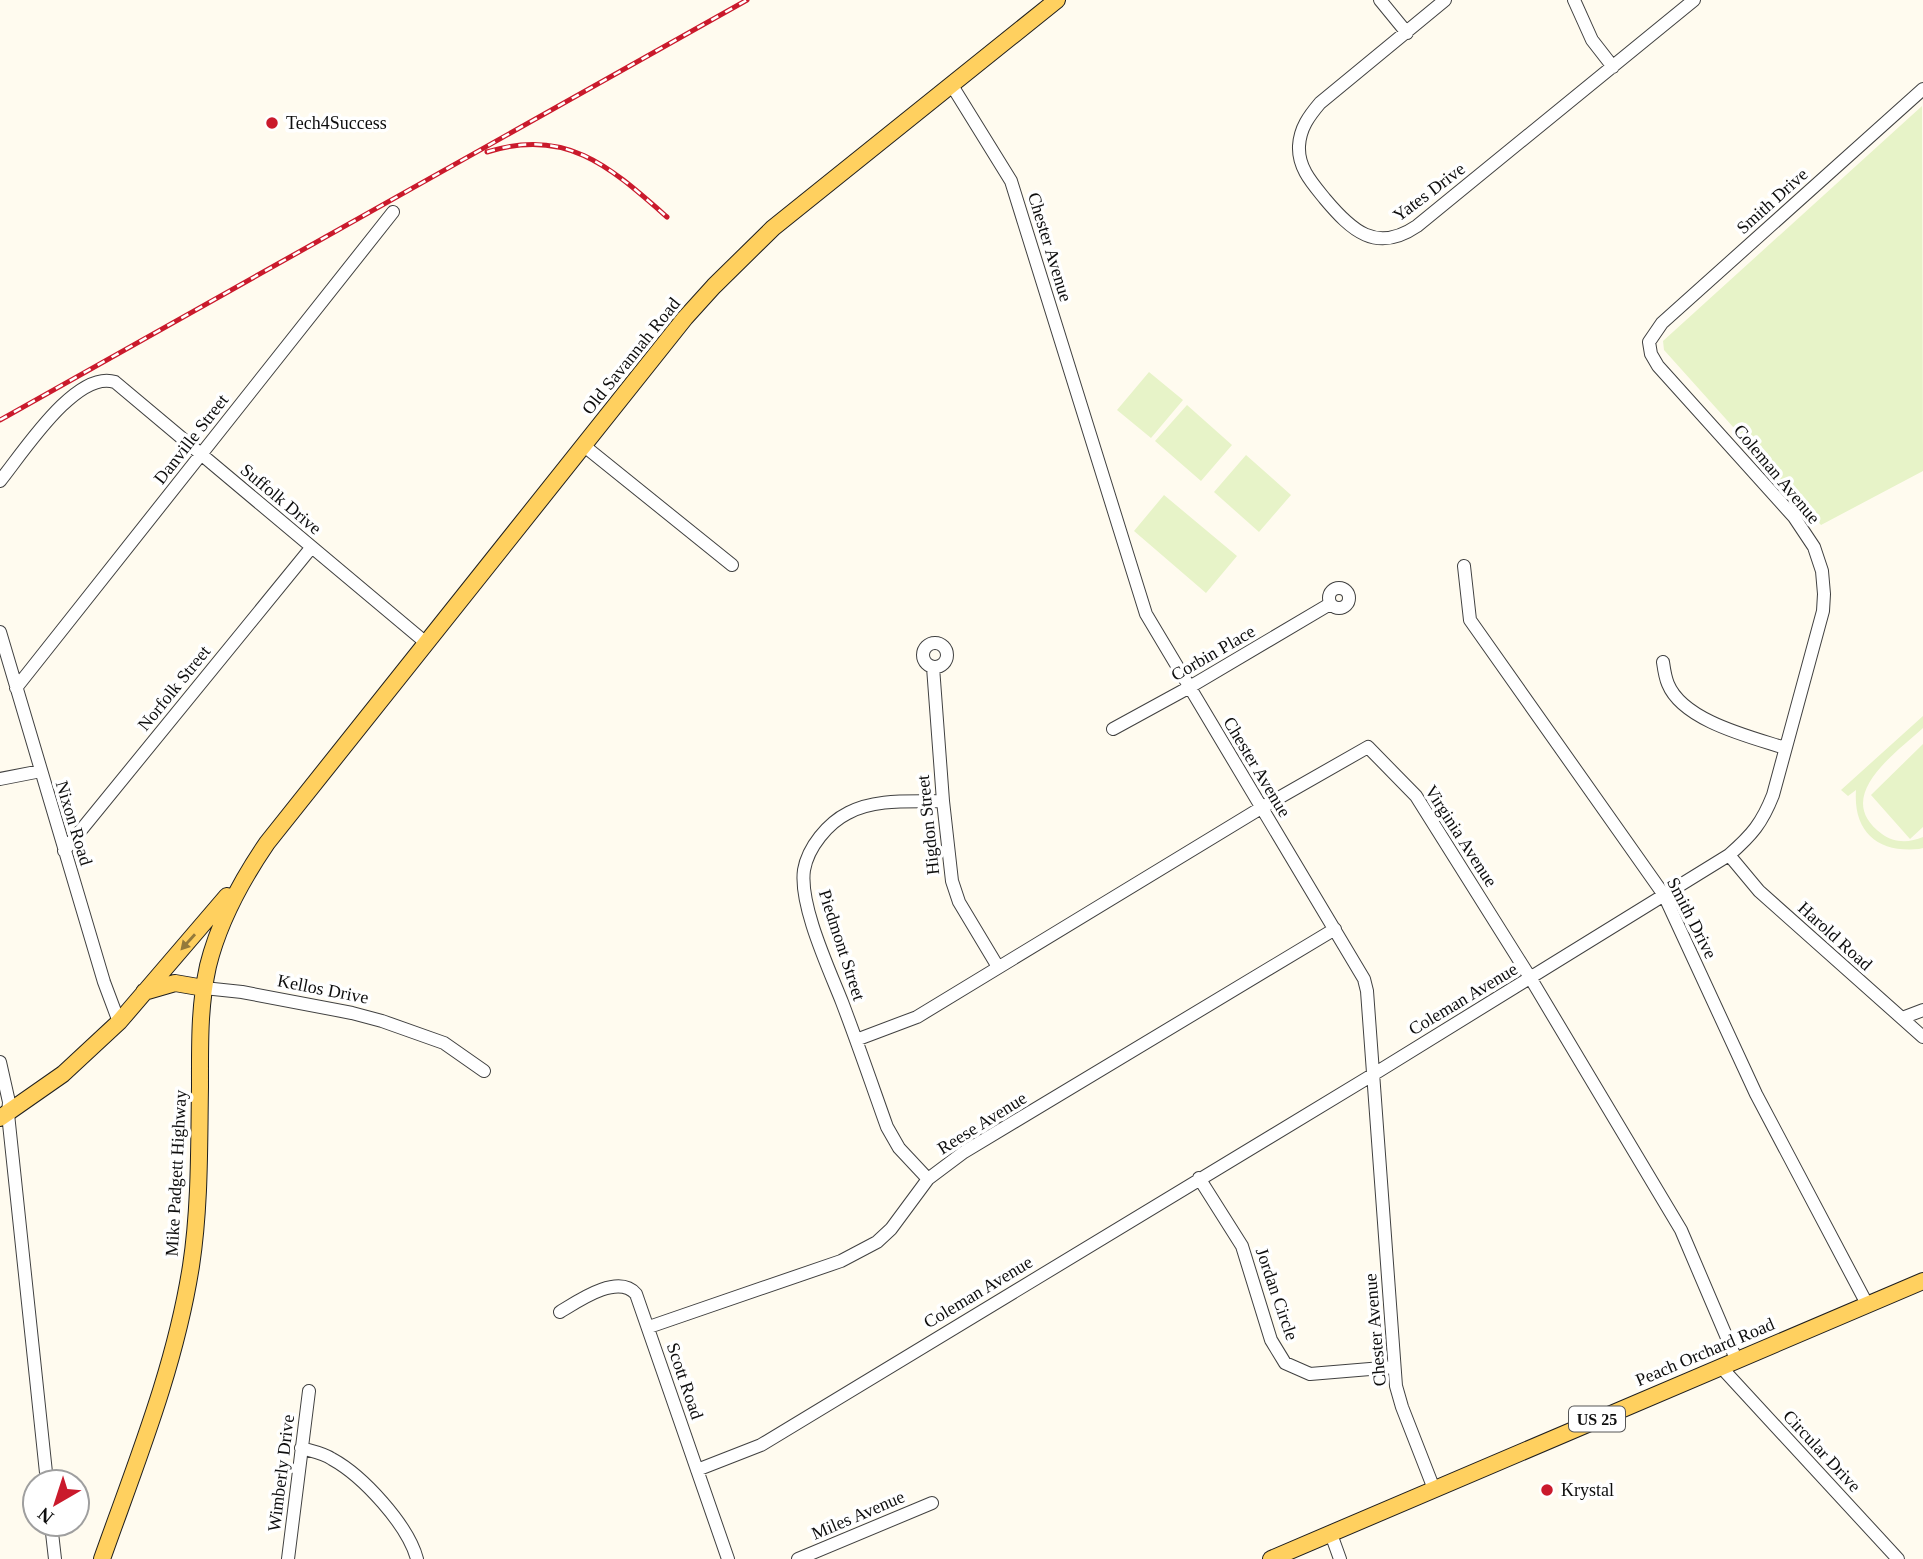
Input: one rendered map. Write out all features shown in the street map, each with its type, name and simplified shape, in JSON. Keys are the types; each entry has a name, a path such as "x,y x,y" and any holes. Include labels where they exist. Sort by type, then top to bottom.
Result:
{"main road":[{"name":"Old Savannah Road","path":"300,800 685,318 740,259 773,228 1057,0"},
{"name":"Mike Padgett Highway","path":"102,1559 160,1395 184,1310 197,1217 199,1032 204,988 220,927 248,871 300,800"},
{"path":"4,1116 63,1074 119,1022 248,871"},
{"name":"Kellos Drive","path":"144,992 175,983 204,988"},
{"name":"Peach Orchard Road","path":"1271,1559 1923,1281"}],"street":[{"path":"1380,0 1407,33"},
{"name":"Yates Drive","path":"1446,0 1320,103 1305,122 1300,138 1300,157 1309,179 1342,219 1358,232 1373,238 1399,236 1417,226 1694,0"},
{"path":"1574,0 1592,40 1613,66"},
{"name":"Chester Avenue","path":"951,84 1011,181 1146,614 1360,971 1367,991 1394,1367 1402,1407 1434,1489"},
{"name":"Smith Drive","path":"1649,342 1662,323 1923,89"},
{"name":"Danville Street","path":"16,688 393,212"},
{"name":"Coleman Avenue","path":"697,1470 761,1445 1531,979 1729,855 1752,834 1763,819 1773,795 1823,611 1824,580 1819,560 1807,534 1658,366 1651,354 1649,342"},
{"name":"Suffolk Drive","path":"0,481 72,395 99,380 115,382 425,642"},
{"path":"583,445 732,565"},
{"name":"Norfolk Street","path":"64,851 311,548"},
{"name":"Smith Drive","path":"1464,566 1470,620 1664,895 1756,1094 1867,1304"},
{"name":"Corbin Place","path":"1113,729 1330,604"},
{"name":"Nixon Road","path":"0,632 64,851 119,1022"},
{"path":"1663,662 1668,685 1700,716 1720,727 1786,748"},
{"name":"Higdon Street","path":"933,667 943,801 954,891 998,967"},
{"name":"Virginia Avenue","path":"856,1040 917,1017 1261,808 1368,747 1416,796 1531,979 1681,1230 1736,1359"},
{"path":"0,779 40,771"},
{"name":"Piedmont Street","path":"928,1179 899,1148 892,1136 822,950 807,901 804,867 823,833 847,813 874,804 943,801"},
{"name":"Harold Road","path":"1729,855 1759,891 1923,1037"},
{"name":"Reese Avenue","path":"649,1327 841,1261 869,1248 891,1229 928,1179 964,1152 1335,929"},
{"name":"Kellos Drive","path":"204,988 254,994 382,1021 444,1043 484,1071"},
{"path":"1902,1018 1923,1010"},
{"path":"0,1062 9,1102 4,1116 45,1468"},
{"name":"Jordan Circle","path":"1199,1178 1242,1246 1271,1340 1285,1363 1310,1374 1394,1367"},
{"name":"Scott Road","path":"560,1312 604,1289 625,1286 636,1294 728,1559"},
{"name":"Circular Drive","path":"1720,1366 1898,1559"},
{"name":"Wimberly Drive","path":"288,1559 309,1391"},
{"path":"301,1448 325,1455 354,1476 399,1522 412,1543 417,1559"},
{"name":"Miles Avenue","path":"798,1559 932,1503"},
{"path":"1331,1534 1340,1559"},
{"path":"53,1538 55,1559"}],"green space":[{"path":"1922,106 1923,471 1821,525 1664,350 1663,341"},
{"path":"1149,372 1183,400 1151,438 1117,410"},
{"path":"1187,405 1232,445 1201,481 1155,441"},
{"path":"1246,455 1291,495 1259,532 1214,492"},
{"path":"1164,495 1237,556 1206,593 1134,531"},
{"path":"1923,716 1923,728 1873,776 1865,791 1863,805 1868,820 1882,834 1902,841 1923,837 1923,848 1891,847 1871,837 1864,828 1856,805 1856,790 1848,796 1841,790"},
{"path":"1923,744 1923,827 1910,839 1871,795"}],"railway":[{"path":"0,420 747,0"},
{"path":"487,152 515,146 564,148 586,156 606,168 667,217"}],"place":[{"name":"Tech4Success","path":"272,123"},
{"name":"Krystal","path":"1547,1490"}]}
